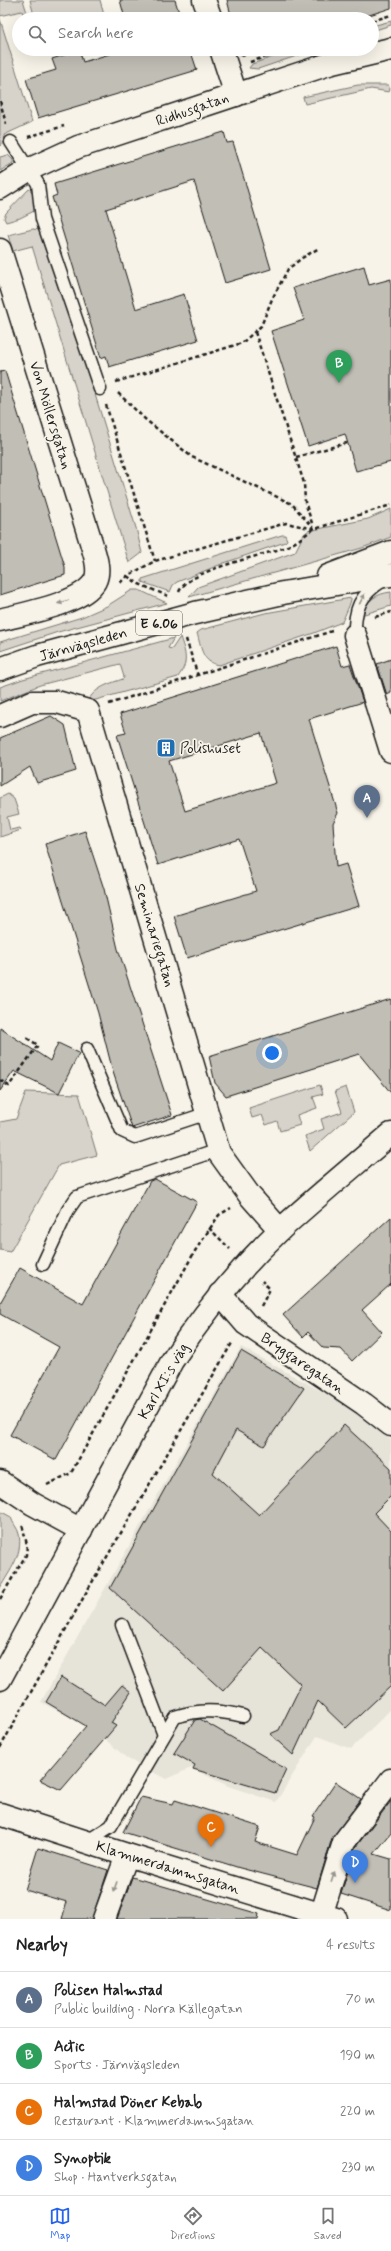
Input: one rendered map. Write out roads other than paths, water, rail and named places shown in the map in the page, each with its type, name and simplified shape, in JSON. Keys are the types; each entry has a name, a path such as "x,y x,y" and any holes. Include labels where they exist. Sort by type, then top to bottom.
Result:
{"main road":[{"path":"204,0 208,12"},
{"name":"Ridhusgatan","path":"379,52 391,49"},
{"path":"223,56 236,95"},
{"name":"Ridhusgatan","path":"0,188 30,169 78,147 332,63 362,56"},
{"name":"Von Möllersgatan","path":"0,250 97,563 95,580 84,592 68,601 0,620"},
{"name":"Järnvägsleden","path":"283,593 391,552"},
{"name":"Järnvägsleden","path":"0,669 37,656 114,635 283,593 391,575"},
{"path":"355,629 391,751"},
{"name":"Seminariegatan","path":"0,716 32,702 57,702 88,711 218,1150 250,1196 280,1230"},
{"name":"Karl XI:s väg","path":"0,1679 172,1361 196,1324 220,1294 280,1230 391,1134"},
{"name":"Bryggaregatan","path":"220,1294 246,1324 364,1404 391,1425"},
{"path":"0,1482 33,1504 81,1530"},
{"path":"326,1917 344,1842 391,1780"},
{"name":"Klammerdammsgatan","path":"0,1814 326,1917"},
{"path":"104,1919 127,1855"}],"lane":[{"path":"11,142 30,169 38,184 42,219 104,386"},
{"path":"355,629 356,614 367,591 391,575"},
{"path":"87,1049 122,1132 135,1137 208,1113"},
{"path":"43,1264 68,1210 77,1197 218,1150"},
{"path":"122,1625 164,1736"},
{"path":"86,1842 111,1826 175,1717 192,1712 221,1710 243,1716"}],"place":[{"name":"Actic","path":"339,383"},
{"name":"Polishuset","path":"166,748"},
{"name":"Polisen Halmstad","path":"367,818"},
{"name":"Halmstad Döner Kebab","path":"211,1847"},
{"name":"Synoptik","path":"355,1883"}]}
